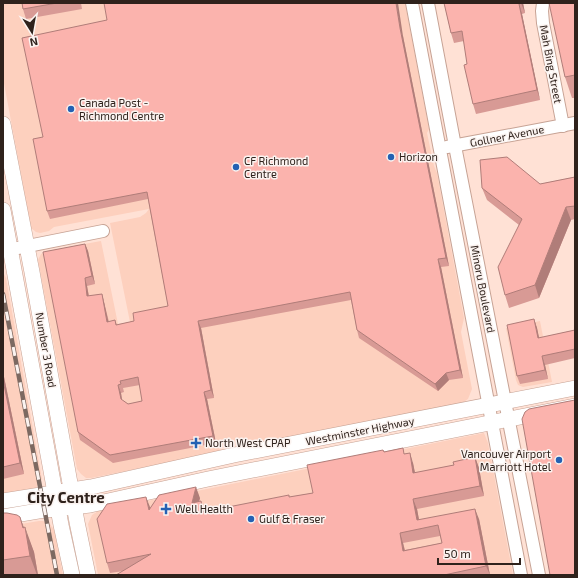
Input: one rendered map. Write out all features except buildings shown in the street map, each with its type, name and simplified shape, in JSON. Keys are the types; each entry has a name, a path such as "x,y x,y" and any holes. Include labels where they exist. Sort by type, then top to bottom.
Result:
{"main road":[{"name":"Number 3 Road","path":"3,124 88,575"},
{"name":"Number 3 Road","path":"3,210 7,250 72,575"},
{"name":"Westminster Highway","path":"3,501 56,492 72,491 234,455 575,388"},
{"name":"Westminster Highway","path":"3,517 75,508 208,479 575,406"}],"street":[{"name":"Minoru Boulevard","path":"412,3 521,575"},
{"name":"Minoru Boulevard","path":"428,3 539,575"},
{"name":"Mah Bing Street","path":"543,3 543,23 569,124"},
{"name":"Gollner Avenue","path":"440,149 569,124"},
{"path":"7,250 103,231"}],"shaded area":[{"name":"CF Richmond Centre","path":"3,3 405,3 429,129 427,133 434,166 437,173 464,318 461,332 472,389 468,399 459,405 245,446 237,440 223,443 221,449 216,453 91,478 86,478 81,474 77,469 38,260 41,254 46,251 101,241 118,324 130,322 110,223 140,217 149,209 54,227 49,231 40,233 31,228 3,78"},
{"path":"3,272 6,278 42,479 35,489 3,495"},
{"path":"540,321 552,382 523,387 518,385 516,380 506,328"},
{"path":"484,433 488,443 513,575 98,575 88,524 92,515 98,511"},
{"path":"39,521 50,524 54,530 63,575 3,575 3,527"}],"railway":[{"path":"3,294 57,575"}],"place":[{"name":"Canada Post - Richmond Centre","path":"71,109"},
{"name":"Horizon","path":"391,157"},
{"name":"CF Richmond Centre","path":"236,167"},
{"name":"North West CPAP","path":"196,443"},
{"name":"Vancouver Airport Marriott Hotel","path":"559,460"},
{"name":"Well Health","path":"166,509"},
{"name":"Gulf & Fraser","path":"251,519"}],"district":[{"name":"City Centre","path":"66,498"}]}
